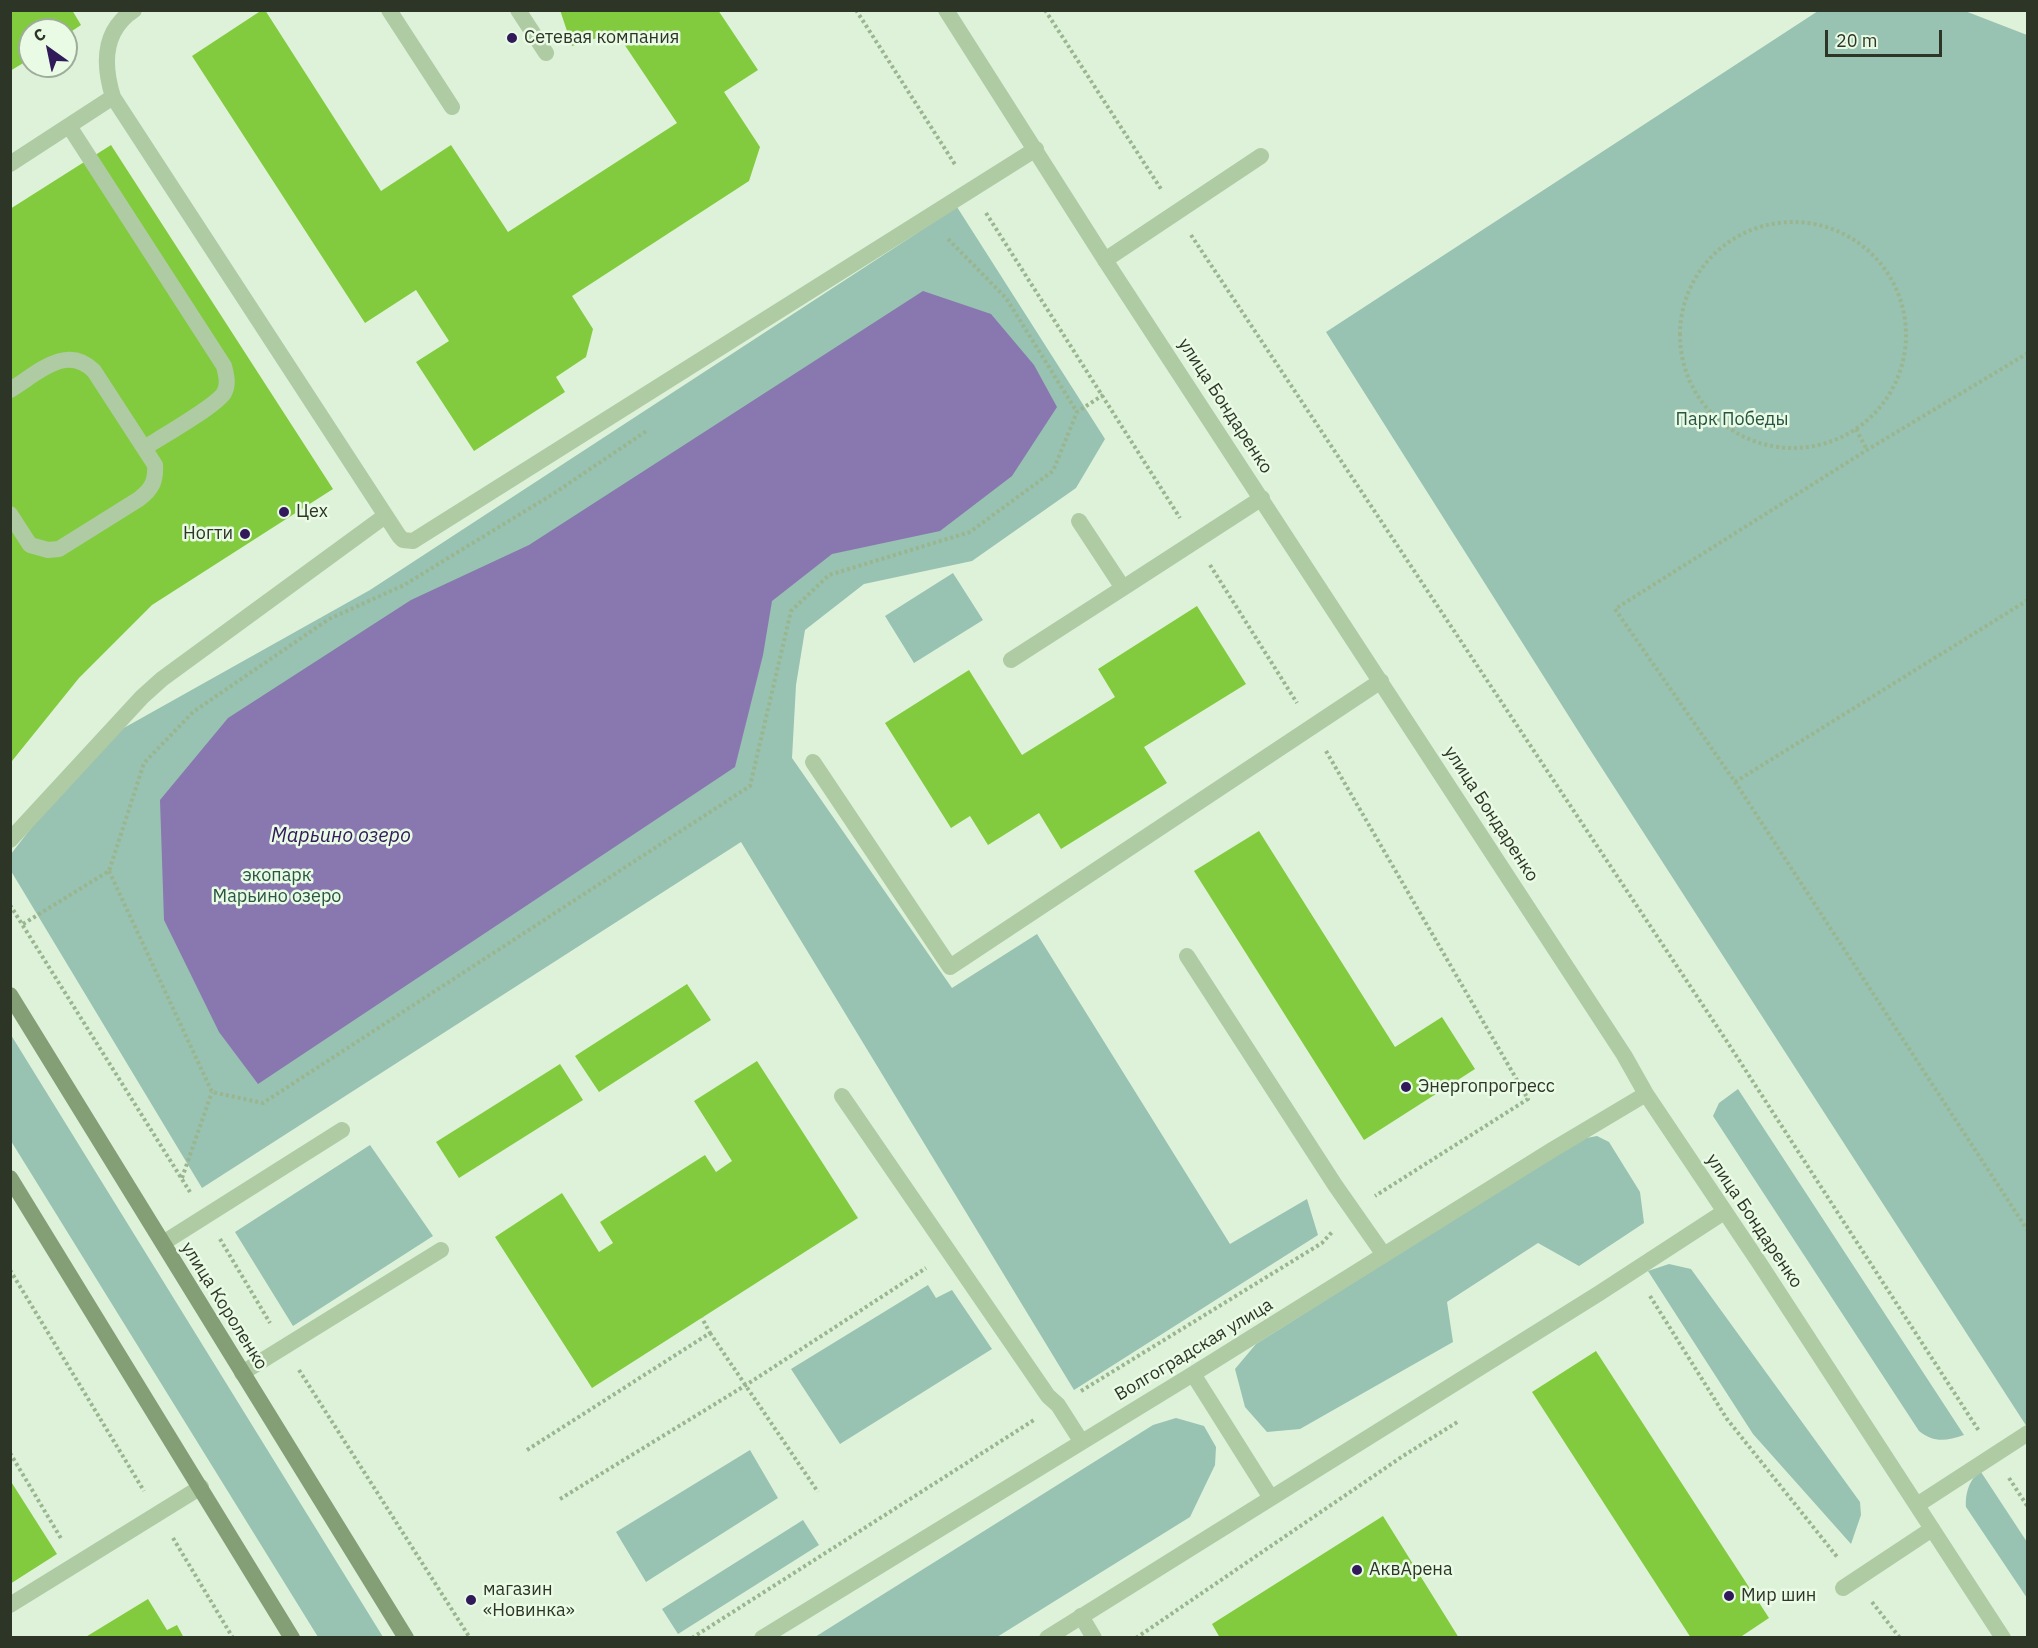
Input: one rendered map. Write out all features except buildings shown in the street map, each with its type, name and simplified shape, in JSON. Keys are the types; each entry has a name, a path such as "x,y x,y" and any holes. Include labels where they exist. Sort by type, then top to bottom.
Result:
{"main road":[{"name":"улица Короленко","path":"10,995 405,1638"},
{"path":"10,1178 201,1486 292,1638"}],"street":[{"path":"134,10 124,17 111,38 106,54 106,76 113,97 399,536 406,541 412,541 1036,149"},
{"path":"389,10 452,107"},
{"path":"518,10 546,53"},
{"name":"улица Бондаренко","path":"946,10 1105,260 1619,1047 1646,1094 2003,1638"},
{"path":"10,164 113,97"},
{"path":"69,126 224,366 228,379 225,392 215,402 144,448"},
{"path":"1105,260 1261,156"},
{"path":"10,390 66,358 86,363 94,371 155,465 154,483 149,491 59,549 48,550 30,545 10,514"},
{"path":"1011,660 1262,498"},
{"path":"10,840 142,697 162,679 386,516"},
{"path":"1079,521 1123,588"},
{"path":"813,762 950,967 1381,681"},
{"path":"1187,956 1384,1255"},
{"name":"Волгоградская улица","path":"762,1638 1193,1374 1552,1149 1646,1094"},
{"path":"842,1096 1081,1441"},
{"path":"163,1244 342,1130"},
{"path":"1047,1638 1598,1294 1724,1212"},
{"path":"242,1373 441,1250"},
{"path":"1193,1374 1271,1498"},
{"path":"1917,1505 2028,1433"},
{"path":"10,1605 201,1486"},
{"path":"1849,1584 1932,1529"},
{"path":"1081,1616 1094,1638"}],"path":[{"path":"1045,10 1176,213 1720,1030 2028,1506"},
{"path":"1795,222 1821,226 1846,235 1868,250 1886,270 1898,293 1905,318 1906,343 1901,368 1891,392 1876,413 1856,429 1836,440 1814,447 1791,449 1768,446 1746,439 1726,427 1709,412 1695,394 1685,369 1679,343 1681,317 1689,291 1697,276 1720,248 1743,234 1760,228 1795,222"},
{"path":"941,232 1006,298 1077,412"},
{"path":"2028,353 1867,450 1614,609 1735,782 2028,1231"},
{"path":"212,1092 263,1103 750,786 791,611 829,574 970,532 1053,471 1077,412 1102,395"},
{"path":"23,924 109,871 144,763 193,712 329,619 404,585 553,494 650,429"},
{"path":"1856,429 1867,450"},
{"path":"1735,782 2028,600"},
{"path":"109,871 212,1092 182,1178"},
{"path":"10,905 206,1216 285,1347 470,1638"},
{"path":"692,1638 1058,1405 1322,1243 1353,1210 1528,1099"},
{"path":"560,1499 746,1385 950,1252"},
{"path":"10,1270 233,1638"},
{"path":"1650,1296 1727,1419 1849,1584 1900,1638"},
{"path":"702,1318 818,1492"},
{"path":"527,1450 710,1332"},
{"path":"1136,1638 1393,1463 1459,1421"},
{"path":"10,1453 77,1564"}],"green space":[{"name":"Парк Победы","path":"1818,11 1965,11 2027,35 2027,1427 1587,745 1326,332"},
{"name":"экопарк Марьино озеро","path":"957,207 1105,439 1076,488 972,561 864,584 805,630 796,685 792,758 952,988 1037,934 1230,1244 1307,1199 1318,1235 1074,1390 741,842 202,1188 11,871 11,854 97,743 370,590"},
{"path":"953,573 983,620 914,663 885,616"},
{"path":"11,1035 383,1637 318,1637 11,1141"},
{"path":"1738,1089 1964,1435 1940,1440 1930,1438 1919,1431 1713,1116 1719,1103"},
{"path":"1597,1136 1609,1142 1640,1192 1644,1223 1579,1266 1538,1243 1447,1302 1453,1342 1300,1429 1267,1432 1245,1407 1235,1369 1256,1344 1581,1139"},
{"path":"370,1145 433,1236 293,1326 235,1232"},
{"path":"1669,1264 1691,1269 1860,1502 1861,1515 1851,1544 1753,1434 1648,1271"},
{"path":"928,1285 936,1298 952,1290 992,1349 840,1444 791,1369"},
{"path":"1176,1418 1204,1426 1216,1447 1215,1465 1190,1517 997,1637 815,1637 1153,1425"},
{"path":"750,1450 778,1498 646,1582 616,1532"},
{"path":"1981,1472 2027,1542 2027,1598 1966,1507 1969,1487 1973,1478"},
{"path":"803,1520 819,1545 678,1634 662,1609"}],"water":[{"name":"Марьино озеро","path":"923,291 991,314 1034,365 1057,407 1012,476 940,531 832,554 772,601 763,655 735,767 258,1084 219,1032 164,920 160,800 228,718 411,600 529,545"}],"place":[{"name":"Сетевая компания","path":"512,38"},
{"name":"Цех","path":"284,512"},
{"name":"Ногти","path":"245,534"},
{"name":"Энергопрогресс","path":"1406,1087"},
{"name":"АквАрена","path":"1357,1570"},
{"name":"Мир шин","path":"1729,1596"},
{"name":"магазин «Новинка»","path":"471,1600"}]}
